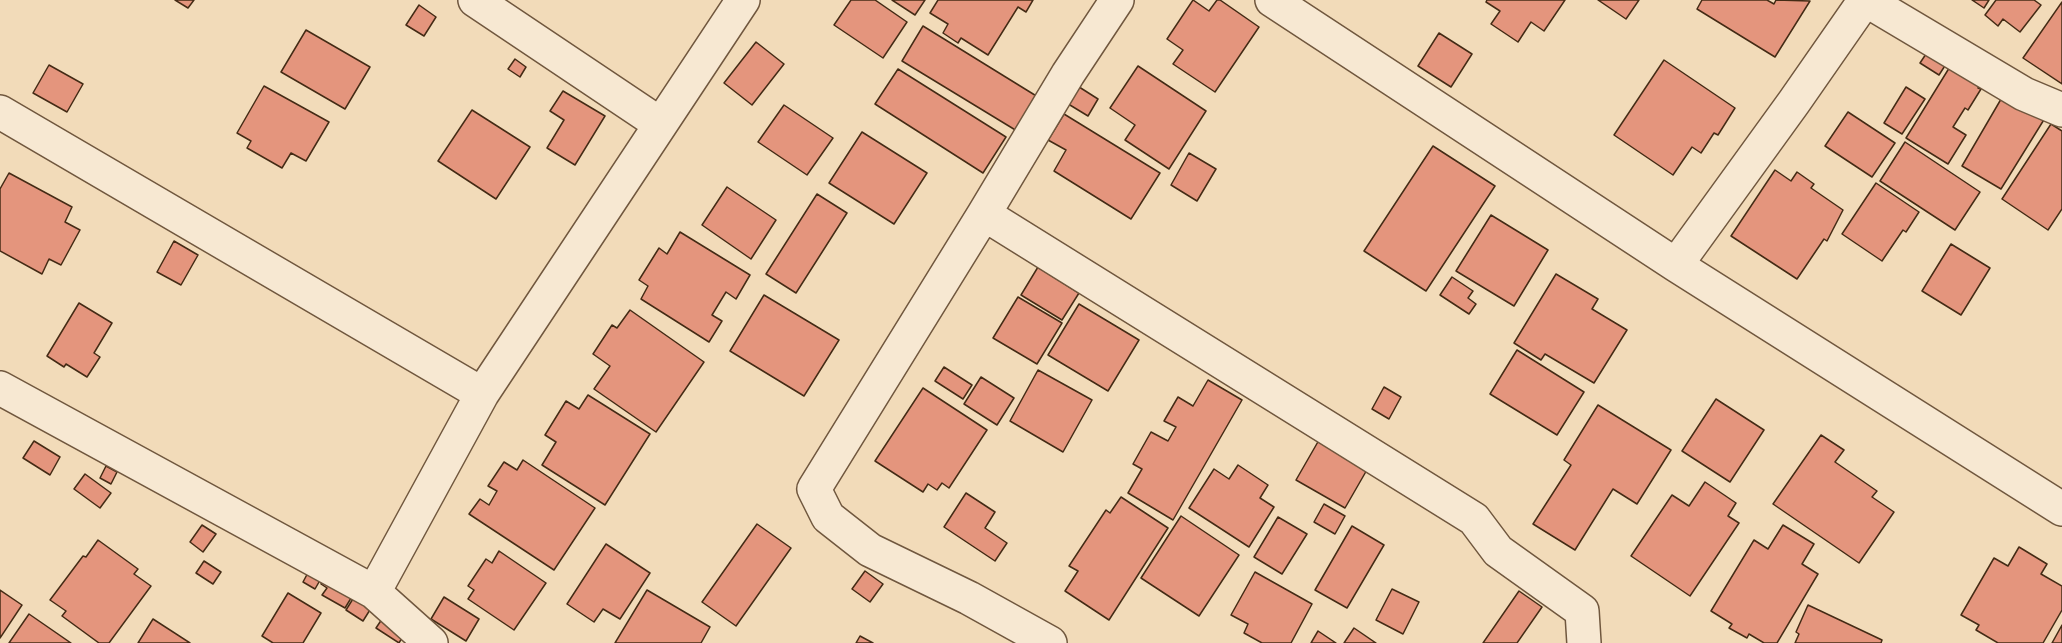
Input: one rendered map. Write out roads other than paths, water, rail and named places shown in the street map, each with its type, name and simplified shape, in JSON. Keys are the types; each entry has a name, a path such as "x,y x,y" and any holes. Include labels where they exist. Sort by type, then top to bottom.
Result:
{"street":[{"path":"475,0 660,124"},
{"path":"374,592 482,394 743,0"},
{"path":"1050,643 969,598 870,550 828,517 814,489 1068,74 1117,0"},
{"path":"1272,0 1676,264 2062,509"},
{"path":"1676,264 1866,0 2025,94 2062,111"},
{"path":"0,112 482,394"},
{"path":"984,214 1474,519 1498,551 1582,611 1584,643"},
{"path":"0,388 374,592 430,643"}]}
